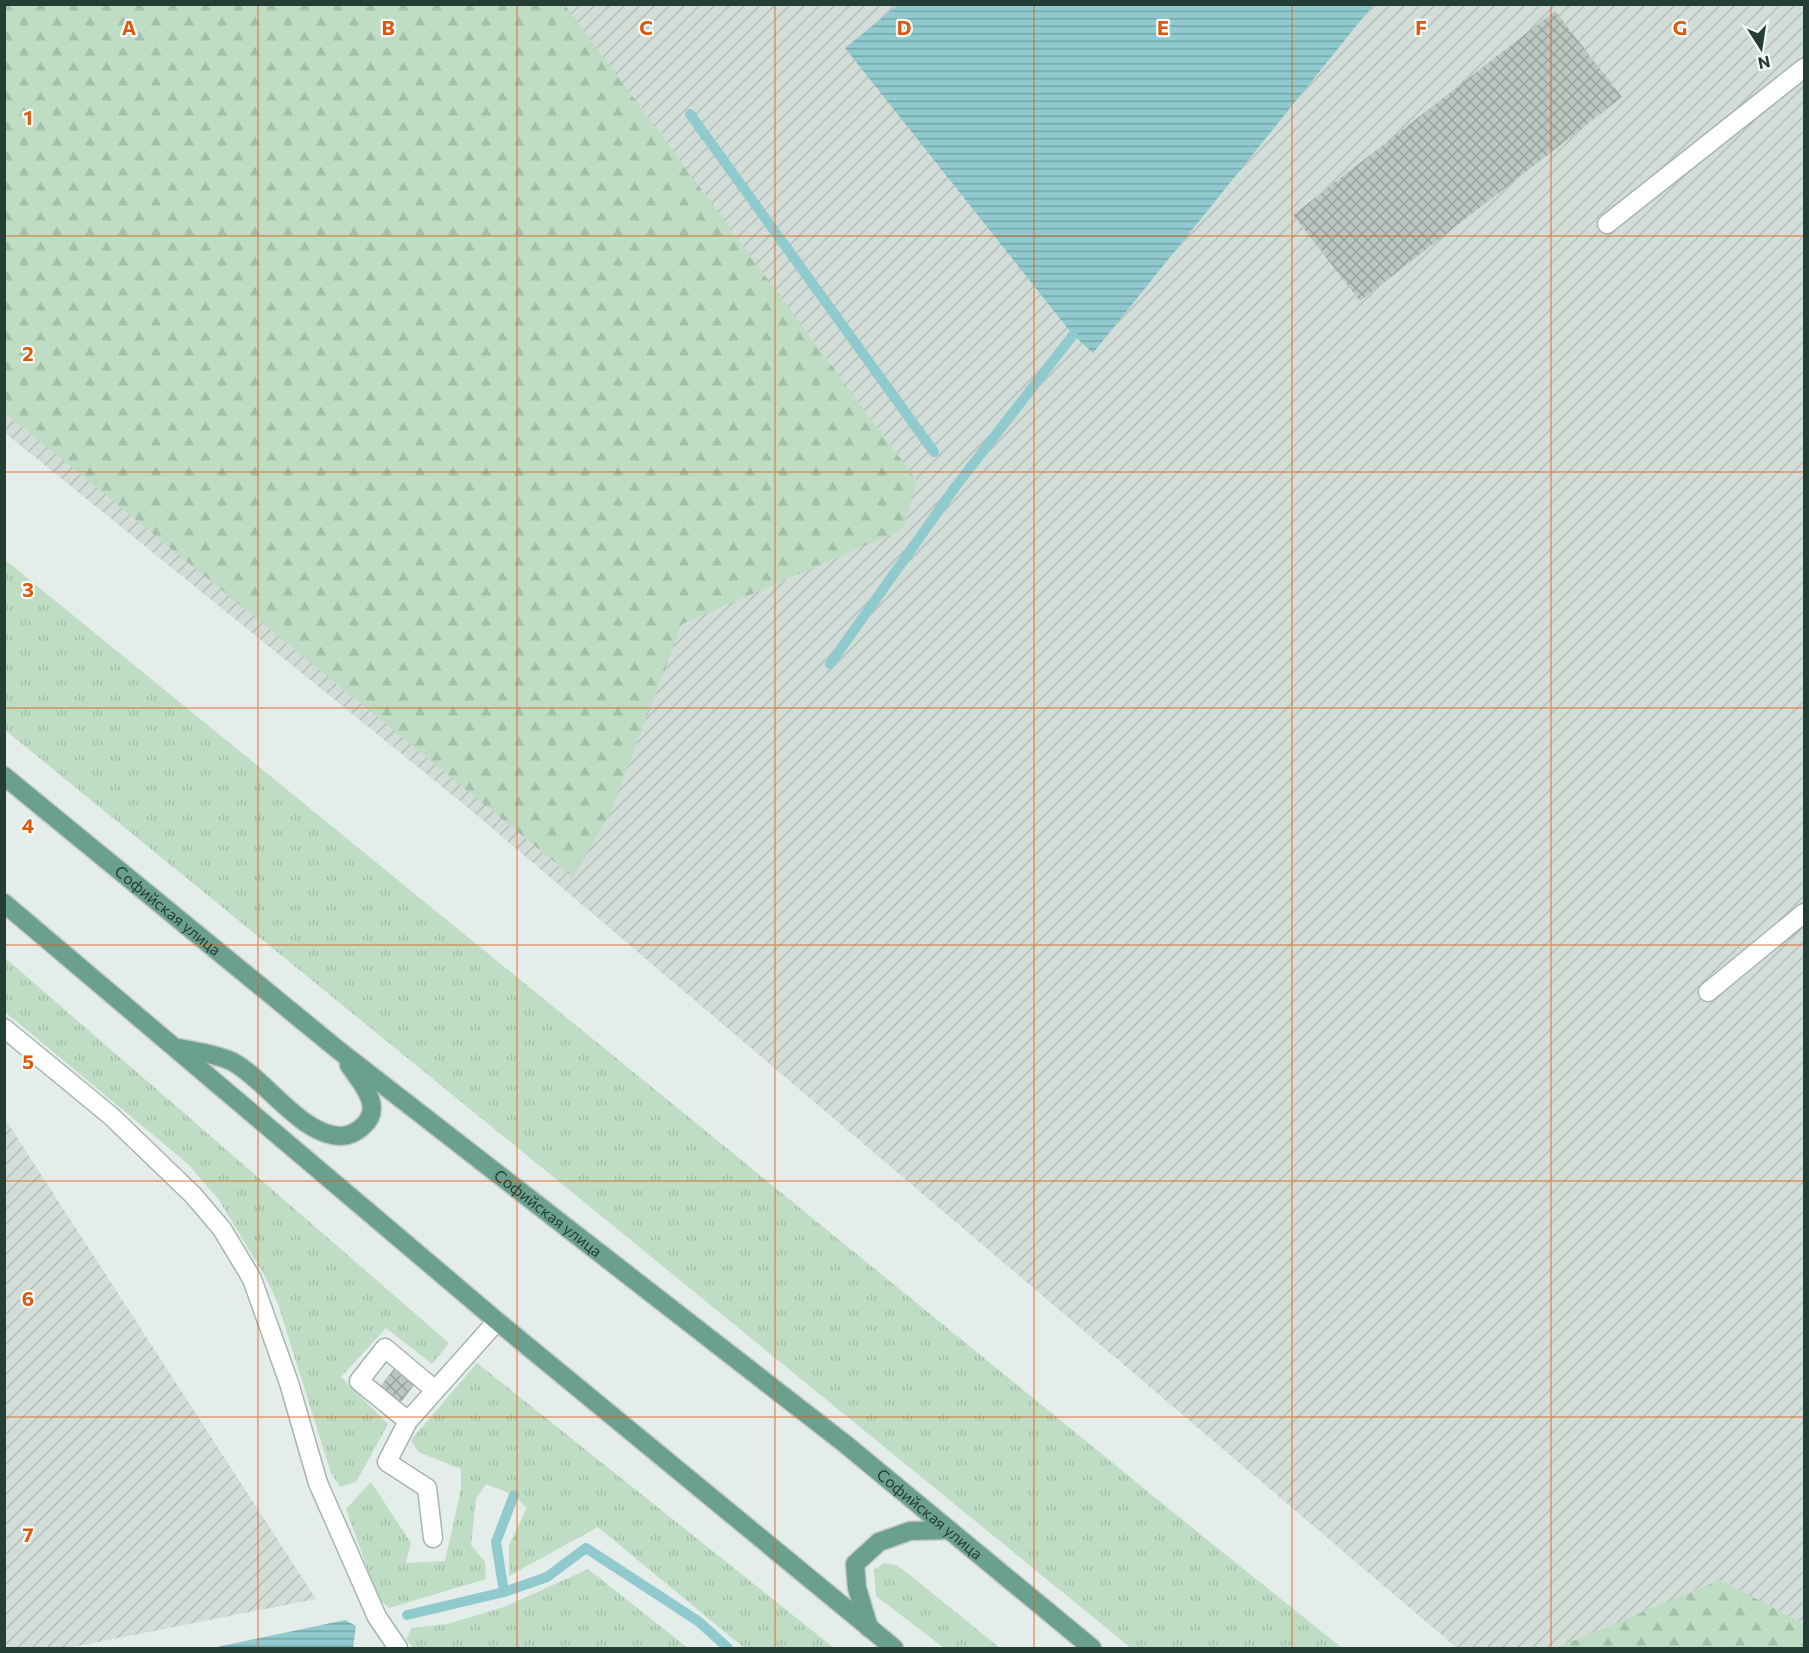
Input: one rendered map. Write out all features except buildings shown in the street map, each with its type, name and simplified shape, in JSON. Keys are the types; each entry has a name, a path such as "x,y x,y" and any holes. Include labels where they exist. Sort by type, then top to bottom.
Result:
{"main road":[{"name":"Софийская улица","path":"4,776 337,1049 834,1436 1092,1648"},
{"path":"4,903 496,1321 894,1648"},
{"path":"175,1047 232,1062 309,1124 328,1134 343,1136 359,1130 370,1120 373,1110 367,1091 337,1049"},
{"path":"869,1628 857,1588 855,1564 879,1542 910,1531 949,1530"}],"lane":[{"path":"1607,224 1804,68"},
{"path":"1708,992 1804,913"},
{"path":"4,1028 111,1116 193,1195 222,1229 252,1279 289,1383 323,1494 377,1617 398,1648"},
{"path":"433,1538 427,1488 387,1462 408,1421 496,1321"},
{"path":"408,1421 358,1381 385,1348 435,1390"}],"shaded area":[{"path":"4,5 1804,5 1804,1648 1457,1648 466,806 5,433"},
{"path":"4,1119 316,1599 68,1648 5,1648"}],"green space":[{"path":"4,5 565,5 917,481 902,530 682,624 610,814 573,877 5,413"},
{"path":"4,559 1342,1648 1131,1648 5,730"},
{"path":"4,957 449,1343 432,1364 386,1328 341,1377 388,1424 356,1482 340,1487 331,1473 278,1304 266,1278 219,1200 188,1164 5,1012"},
{"path":"477,1363 834,1648 744,1648 598,1527 509,1576 509,1545 527,1508 514,1495 486,1484 476,1499 471,1545 485,1562 486,1579 389,1608 378,1598 346,1509 371,1482 411,1543 406,1563 445,1561 461,1489 461,1469 418,1452 411,1440"},
{"path":"884,1563 896,1565 906,1572 1000,1648 944,1648 876,1596 874,1570"},
{"path":"588,1569 688,1648 414,1648 406,1640 411,1628 447,1624 504,1607"},
{"path":"1720,1580 1804,1624 1804,1648 1556,1648"}],"water":[{"path":"899,4 1373,5 1093,353 1073,335 845,48"},
{"path":"345,1620 356,1626 353,1648 212,1648"}],"waterway":[{"path":"690,114 934,452"},
{"path":"830,664 956,486 1073,335"},
{"path":"504,1592 496,1542 514,1495"},
{"path":"407,1615 504,1592 547,1577 586,1548 698,1621 728,1648"}]}
